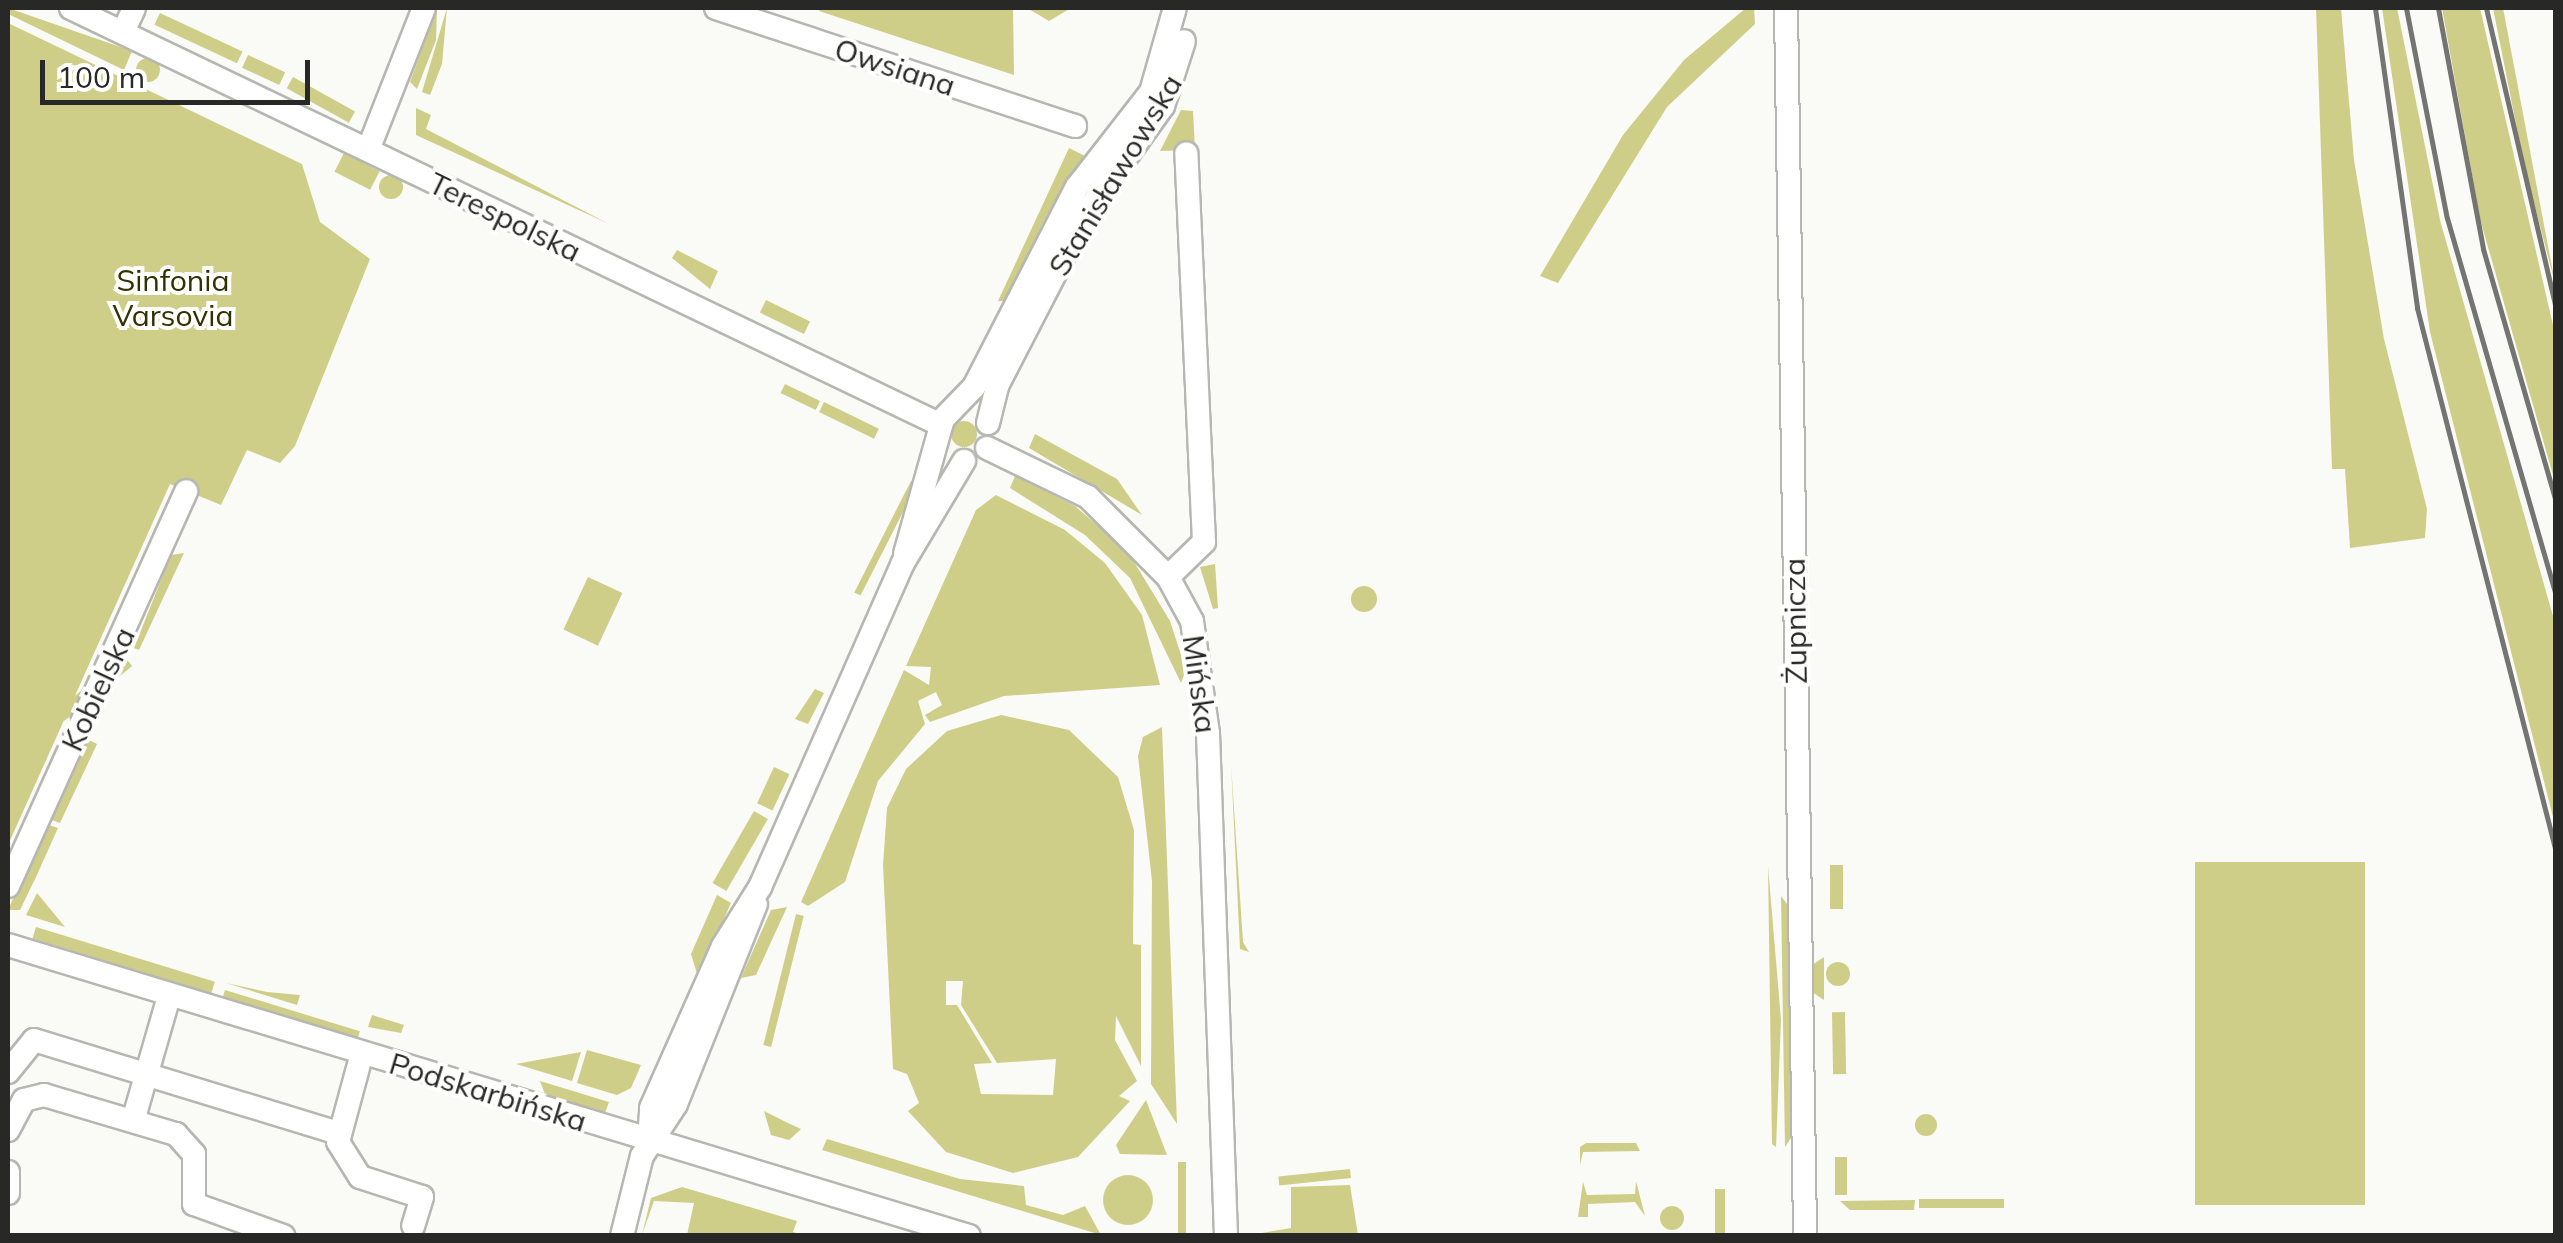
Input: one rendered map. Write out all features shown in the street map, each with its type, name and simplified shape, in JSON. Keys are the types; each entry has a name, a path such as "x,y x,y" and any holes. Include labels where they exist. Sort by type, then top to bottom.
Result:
{"street":[{"name":"Terespolska","path":"71,8 944,426"},
{"path":"123,32 134,8"},
{"path":"368,150 424,8"},
{"name":"Owsiana","path":"716,8 1074,126"},
{"name":"Żupnicza","path":"1786,8 1805,1236"},
{"name":"Stanisławowska","path":"987,448 997,386 1088,210 1179,75 1184,48 1175,11"},
{"name":"Stanisławowska","path":"903,564 920,496 944,426 1067,204 1151,92 1175,11"},
{"path":"988,424 977,412 944,426 964,461 987,448 1088,497 1168,576 1204,542 1186,154"},
{"name":"Stanisławowska","path":"622,1236 649,1140 668,1120 740,958 760,888 903,564 964,461"},
{"name":"Kobielska","path":"8,886 186,491"},
{"name":"Mińska","path":"1168,576 1192,622 1204,687 1226,1236"},
{"name":"Podskarbińska","path":"8,946 968,1236"},
{"path":"133,1121 169,996"},
{"path":"8,1072 34,1040 339,1134"},
{"path":"362,1054 339,1134 357,1174 422,1198 412,1226"},
{"path":"8,1130 37,1095 133,1121 188,1142 188,1195 200,1210 282,1236"},
{"path":"8,1172 8,1193"}],"green space":[{"path":"8,8 132,51 124,70 8,14"},
{"path":"437,8 436,40 417,89 410,82"},
{"path":"447,8 442,64 430,95 422,92"},
{"path":"1013,8 1014,75 819,11"},
{"path":"1027,8 1071,8 1049,21"},
{"path":"1746,8 1754,8 1755,24 1667,107 1558,283 1540,276 1623,135 1684,60"},
{"path":"2316,8 2341,8 2354,160 2384,339 2427,509 2425,538 2350,548 2345,469 2332,469"},
{"path":"2382,8 2397,8 2440,220 2555,623 2555,825 2430,332"},
{"path":"2442,8 2480,8 2555,334 2555,482 2480,219"},
{"path":"2493,8 2503,8 2555,283 2525,169"},
{"path":"160,13 242,51 237,63 155,25"},
{"name":"Sinfonia Varsovia","path":"8,23 302,164 320,222 370,259 295,446 280,463 247,450 221,505 170,484 8,845"},
{"path":"248,55 285,72 279,85 242,68"},
{"path":"148,58 157,61 157,79 148,82 139,79 136,70 139,61"},
{"path":"293,77 355,111 349,123 287,88"},
{"path":"416,108 431,115 426,129 609,224 416,135"},
{"path":"1181,110 1193,111 1195,150 1160,151"},
{"path":"1069,148 1087,157 1008,301 998,301"},
{"path":"344,153 380,171 370,190 334,172"},
{"path":"391,175 403,187 391,199 379,187"},
{"path":"677,250 718,271 710,289 672,258"},
{"path":"766,300 810,321 804,334 760,313"},
{"path":"785,384 820,401 816,410 781,393"},
{"path":"824,402 879,429 874,439 819,412"},
{"path":"964,421 973,425 977,434 973,443 964,447 955,443 951,434 955,425"},
{"path":"1035,434 1117,479 1142,515 1029,448"},
{"path":"1015,476 1075,506 1128,552 1170,621 1186,670 1181,683 1130,578 1085,535 1010,488"},
{"path":"911,481 917,484 860,596 854,592"},
{"path":"996,495 1065,530 1105,563 1142,615 1160,685 1004,696 930,722 925,715 942,705 936,692 918,701 925,724 878,781 845,882 808,906 801,902 904,670 929,685 931,667 906,666 976,510"},
{"path":"184,553 139,650 134,648 171,555"},
{"path":"1215,564 1218,608 1213,609 1200,567"},
{"path":"588,577 622,593 598,646 563,630"},
{"path":"1364,586 1373,590 1377,599 1373,608 1364,612 1355,608 1351,599 1355,590"},
{"path":"124,656 132,666 65,721 56,711"},
{"path":"815,689 824,693 808,724 795,719"},
{"path":"1001,715 1069,730 1118,777 1134,830 1133,944 1141,945 1141,1066 1116,1016 1115,1040 1137,1081 1119,1096 1130,1101 1078,1157 1013,1173 946,1152 908,1111 919,1103 907,1074 893,1069 883,865 887,808 906,769 947,731","holes":["946,981 963,981 961,1005 997,1063 1056,1059 1053,1095 981,1094 974,1064 992,1063 957,1005 946,1005"]},
{"path":"1162,727 1177,1124 1151,1084 1152,881 1138,756 1143,737"},
{"path":"85,738 97,744 60,823 49,819"},
{"path":"1231,764 1243,942 1249,952 1240,949"},
{"path":"774,767 789,774 773,810 757,803"},
{"path":"754,811 768,819 726,891 712,883"},
{"path":"46,824 58,828 20,910 8,910"},
{"path":"2195,862 2365,862 2365,1205 2195,1205"},
{"path":"1830,865 1843,865 1843,909 1830,909"},
{"path":"1768,866 1781,1020 1776,1147 1772,1144"},
{"path":"37,893 65,927 26,915"},
{"path":"717,895 731,903 698,977 691,954"},
{"path":"1781,896 1790,908 1793,1135 1785,1147"},
{"path":"787,907 756,975 741,978 771,910"},
{"path":"796,914 804,916 771,1047 763,1045"},
{"path":"36,927 215,982 211,993 32,938"},
{"path":"1824,957 1824,1000 1812,992 1812,965"},
{"path":"1838,962 1850,974 1838,986 1826,974"},
{"path":"226,983 267,992 300,995 297,1005"},
{"path":"225,990 360,1031 357,1040 222,999"},
{"path":"1832,1012 1845,1012 1846,1074 1833,1074"},
{"path":"372,1015 404,1025 401,1033 368,1027"},
{"path":"587,1050 641,1065 631,1088 617,1095 577,1083"},
{"path":"581,1052 572,1081 516,1064"},
{"path":"540,1081 609,1102 605,1113 545,1094"},
{"path":"1146,1100 1167,1155 1120,1154 1116,1145"},
{"path":"764,1111 801,1129 789,1140 771,1135"},
{"path":"1922,1114 1930,1114 1937,1125 1930,1136 1922,1136 1915,1129 1915,1121"},
{"path":"827,1139 960,1179 1024,1186 1026,1205 1063,1215 1085,1206 1101,1235 822,1150"},
{"path":"1586,1143 1636,1143 1640,1151 1583,1152 1580,1165 1580,1147"},
{"path":"1835,1157 1847,1157 1847,1195 1835,1195"},
{"path":"1178,1162 1186,1162 1186,1235 1178,1235"},
{"path":"1350,1169 1351,1178 1279,1185 1278,1177"},
{"path":"1128,1175 1146,1182 1153,1200 1146,1218 1128,1225 1110,1218 1103,1200 1110,1182"},
{"path":"1636,1181 1645,1216 1635,1202 1588,1204 1588,1217 1578,1217 1583,1182 1587,1195 1635,1194"},
{"path":"1350,1185 1358,1235 1250,1235 1291,1228 1291,1187"},
{"path":"682,1187 797,1221 793,1232 804,1235 687,1235 694,1203 654,1201 642,1235 651,1198"},
{"path":"1715,1189 1725,1189 1725,1235 1715,1235"},
{"path":"1919,1199 2004,1199 2004,1208 1919,1208"},
{"path":"1915,1200 1914,1210 1850,1210 1840,1201"},
{"path":"1672,1206 1684,1218 1672,1230 1660,1218"}],"railway":[{"path":"2375,8 2417,308 2556,852"},
{"path":"2406,8 2447,218 2556,596"},
{"path":"2438,8 2483,249 2556,502"},
{"path":"2486,8 2556,309"}]}
